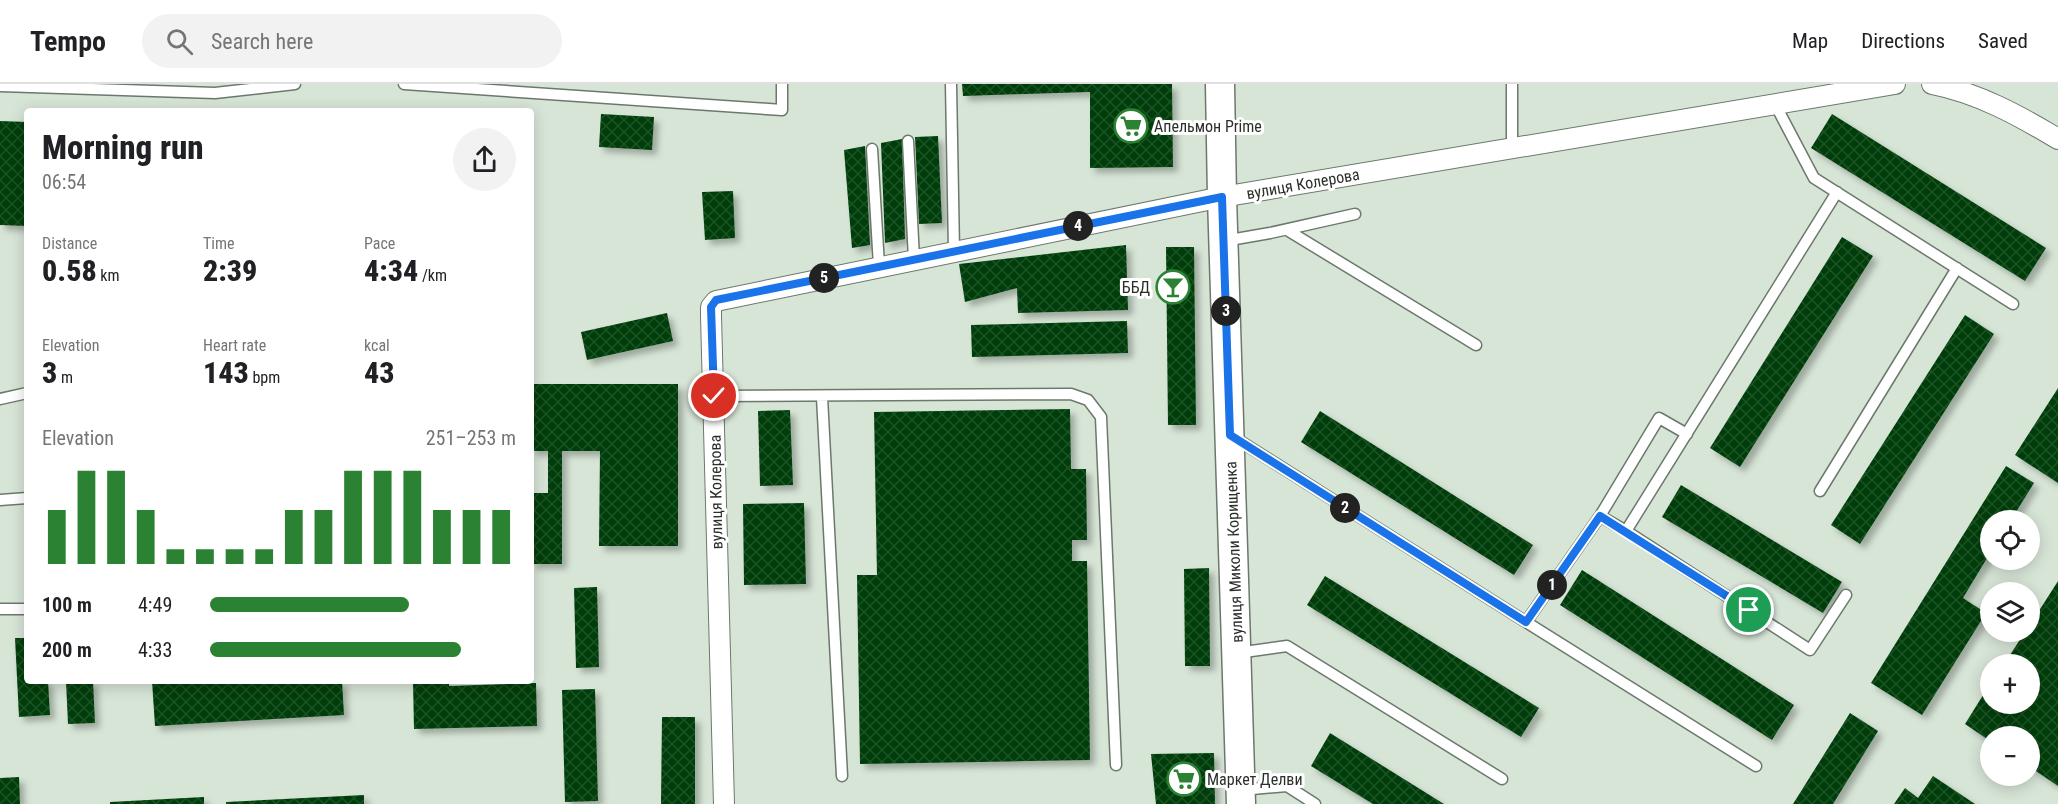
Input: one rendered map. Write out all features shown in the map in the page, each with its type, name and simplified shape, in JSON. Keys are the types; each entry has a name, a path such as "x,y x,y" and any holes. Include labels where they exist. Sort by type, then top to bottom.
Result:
{"street":[{"name":"вулиця Миколи Корищенка","path":"1220,84 1241,797"},
{"name":"вулиця Колерова","path":"724,804 711,307 716,300 1222,197 1895,84"},
{"path":"1932,84 1956,88 2008,110 2058,139"}],"lane":[{"path":"0,86 215,93 295,84"},
{"path":"405,84 782,110 782,84"},
{"path":"951,84 954,251"},
{"path":"1512,84 1512,148"},
{"path":"1775,104 1814,178 2013,304"},
{"path":"908,141 914,259"},
{"path":"872,149 879,266"},
{"path":"1626,531 1837,192"},
{"path":"1224,241 1287,230 1355,214"},
{"path":"1287,230 1476,345"},
{"path":"1820,491 1957,268"},
{"path":"0,399 24,394"},
{"path":"714,396 1071,394 1088,399 1101,417 1116,765"},
{"path":"822,397 842,776"},
{"path":"1526,622 1600,516 1659,418 1687,434"},
{"path":"1230,435 1756,766"},
{"path":"0,500 24,498"},
{"path":"1600,516 1810,650 1846,595"},
{"path":"0,609 24,609"},
{"path":"1237,654 1287,646 1502,779"},
{"path":"1241,797 1287,786 1315,804"}],"building":[{"name":"Апельмон Prime","path":"962,84 1172,84 1173,167 1090,168 1090,92 963,96"},
{"path":"601,114 654,117 652,150 599,147"},
{"path":"1832,114 2046,248 2025,281 1811,148"},
{"path":"0,121 24,122 24,226 0,225"},
{"path":"938,136 942,223 919,224 915,137"},
{"path":"902,139 905,239 885,243 881,143"},
{"path":"865,146 870,245 852,248 844,150"},
{"path":"733,191 735,238 705,240 702,192"},
{"path":"1842,237 1873,256 1740,467 1710,448"},
{"path":"1126,245 1128,310 1018,313 1017,288 965,302 959,264"},
{"path":"1166,247 1194,247 1196,425 1168,425"},
{"path":"667,313 673,341 587,360 581,332"},
{"path":"1965,315 1994,334 1860,544 1831,525"},
{"path":"1127,321 1128,353 972,357 971,325"},
{"path":"534,384 678,384 678,546 599,546 600,451 562,451 562,564 534,564 534,493 548,493 548,451 534,451"},
{"path":"2058,388 2058,483 2015,455"},
{"path":"1070,409 1071,469 1086,469 1087,540 1072,540 1072,561 1087,561 1090,760 860,764 857,575 877,575 874,412"},
{"path":"790,410 793,485 760,486 758,411"},
{"path":"1320,411 1533,545 1514,575 1301,442"},
{"path":"2006,466 2034,483 2017,510 1980,510 1980,570 1963,598 1980,609 1980,623 1922,715 1871,683"},
{"path":"1681,485 1842,582 1823,613 1662,517"},
{"path":"804,503 806,584 744,585 743,504"},
{"path":"1209,568 1210,666 1185,666 1184,569"},
{"path":"1582,570 1794,705 1772,740 1560,605"},
{"path":"1325,576 1539,708 1521,737 1307,605"},
{"path":"2058,581 2058,786 2040,774 2040,726 1980,726 1980,734 1965,724 1980,700 1980,714 2040,714 2040,654 2011,654 2018,642 2040,642 2040,609"},
{"path":"597,587 599,667 576,668 574,588"},
{"path":"15,638 24,638 24,684 48,684 50,715 19,717"},
{"path":"536,683 537,726 414,729 413,684 449,684 449,686"},
{"path":"66,684 93,684 95,723 68,724"},
{"path":"152,684 342,684 344,715 155,726"},
{"path":"595,689 598,801 565,802 562,690"},
{"path":"1850,713 1878,731 1833,804 1793,804"},
{"path":"662,717 695,717 695,804 661,804"},
{"path":"1330,733 1444,804 1373,804 1311,766"},
{"name":"Маркет Делви","path":"1214,753 1215,804 1156,804 1151,754"},
{"path":"1933,776 1975,804 1894,804 1905,788 1918,798"},
{"path":"19,777 20,804 0,804 0,778"},
{"path":"364,795 364,804 226,804 226,802"},
{"path":"204,797 204,804 110,804 110,802"}],"place":[{"name":"Апельмон Prime","path":"1131,126"},
{"name":"ББД","path":"1173,287"},
{"name":"Маркет Делви","path":"1184,779"}],"route":[{"path":"714,396 711,307 716,300 1222,197 1230,435 1526,622 1600,516 1749,610"}]}
